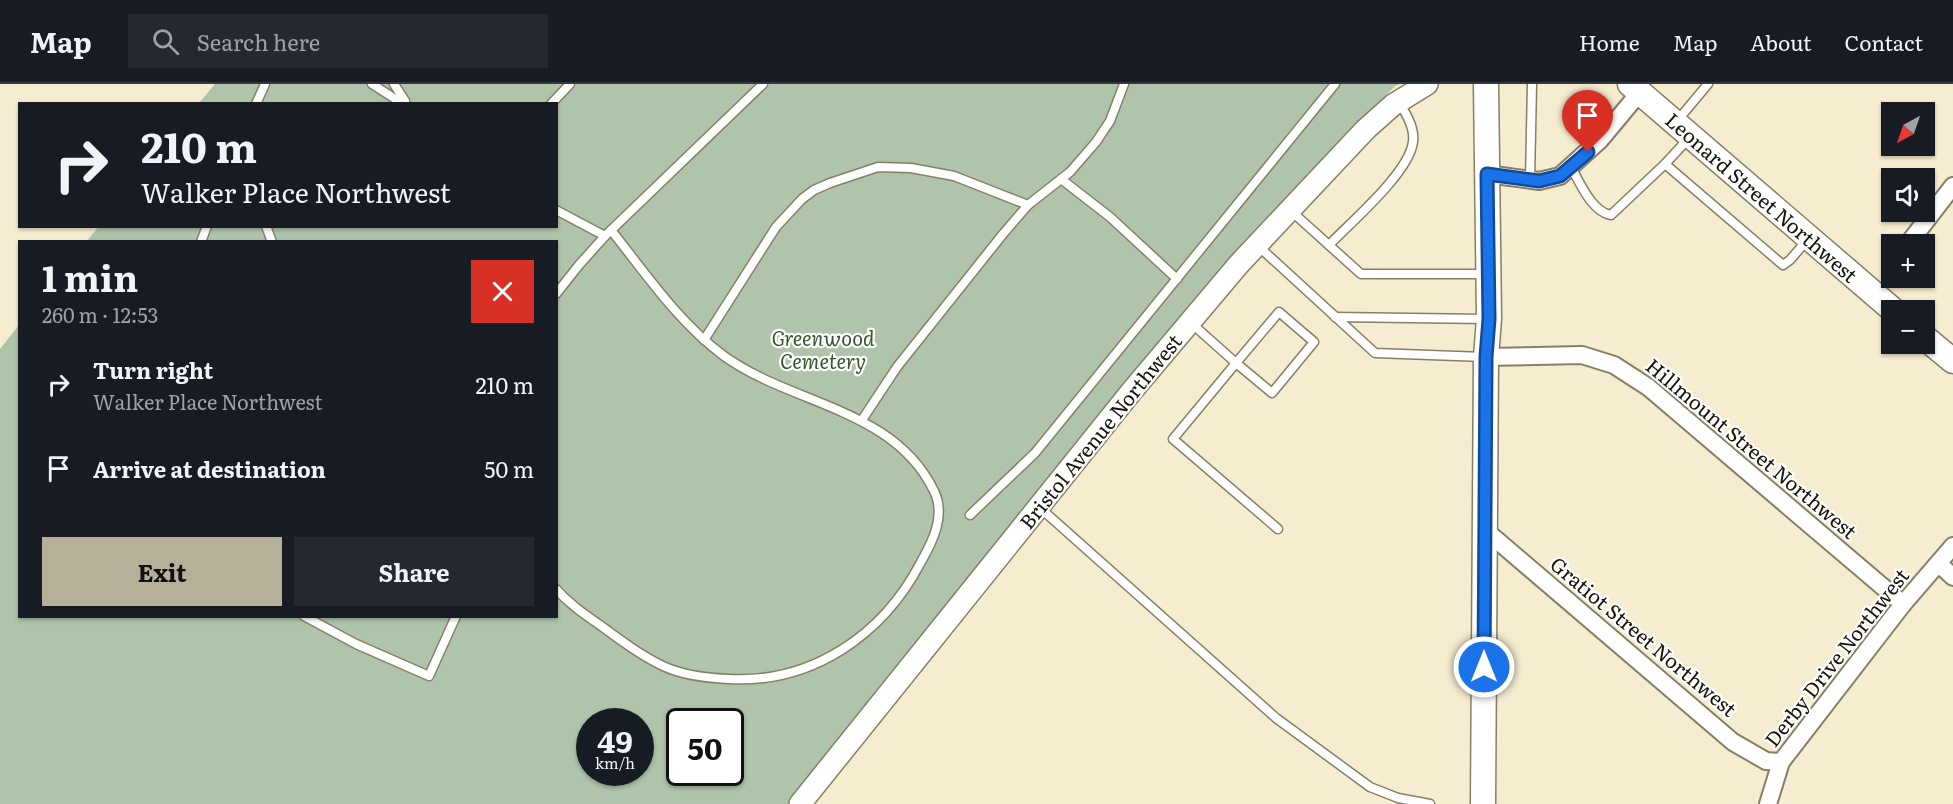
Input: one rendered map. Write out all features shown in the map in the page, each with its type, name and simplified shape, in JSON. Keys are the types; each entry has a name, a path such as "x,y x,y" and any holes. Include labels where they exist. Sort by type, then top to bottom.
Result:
{"main road":[{"path":"1483,804 1486,357 1489,319 1486,84"},
{"name":"Leonard Street Northwest","path":"1635,88 1881,300"},
{"path":"1935,346 1953,361"}],"street":[{"name":"Bristol Avenue Northwest","path":"800,804 1190,322 1257,245 1366,129 1398,102 1427,84"},
{"path":"1487,174 1539,181 1560,176 1600,140 1635,88"},
{"path":"1916,234 1953,186"},
{"name":"Hillmount Street Northwest","path":"1486,357 1582,355 1614,365 1648,387 1904,604"},
{"name":"Gratiot Street Northwest","path":"1485,530 1733,742 1766,761 1781,762"},
{"name":"Derby Drive Northwest","path":"1768,804 1781,762 1904,604 1953,546"},
{"path":"1939,564 1953,577"}],"lane":[{"path":"256,102 265,84"},
{"path":"372,84 402,102"},
{"path":"394,84 404,102"},
{"path":"553,102 570,84"},
{"path":"558,291 608,233 763,84"},
{"path":"862,420 897,367 936,315 1028,205 1078,164 1104,131 1124,84"},
{"path":"970,515 1035,453 1335,84"},
{"path":"1530,180 1532,84"},
{"path":"1570,167 1595,206 1604,214 1611,214 1665,164 1708,84"},
{"path":"1329,244 1399,174 1413,141 1407,114 1398,102"},
{"path":"1665,164 1783,265 1808,238"},
{"path":"704,340 763,246 787,214 814,190 830,183 878,167 911,168 954,176 1028,205"},
{"path":"1061,179 1110,217 1177,279"},
{"path":"1290,210 1360,274 1488,274"},
{"path":"558,211 608,233 704,340 750,373 862,420 896,443 917,465 934,491 939,514 928,550 902,594 864,636 836,654 800,671 768,678 738,680 694,675 665,667 643,656 578,609 558,591"},
{"path":"1257,245 1375,352 1486,357"},
{"path":"1190,322 1236,363 1272,393 1314,342 1279,312 1236,363 1173,439 1278,529"},
{"path":"1335,317 1489,319"},
{"path":"1039,507 1276,718 1370,787 1398,798 1430,804"},
{"path":"308,618 356,644 429,676 455,618"}],"green space":[{"name":"Greenwood Cemetery","path":"215,84 1400,84 1395,86 1329,154 795,804 0,804 0,349 18,326 18,618 558,618 558,240 88,240 97,228 558,228 558,102 200,102"}],"route":[{"path":"1484,667 1486,357 1489,319 1487,174 1539,181 1560,176 1588,152"}]}
